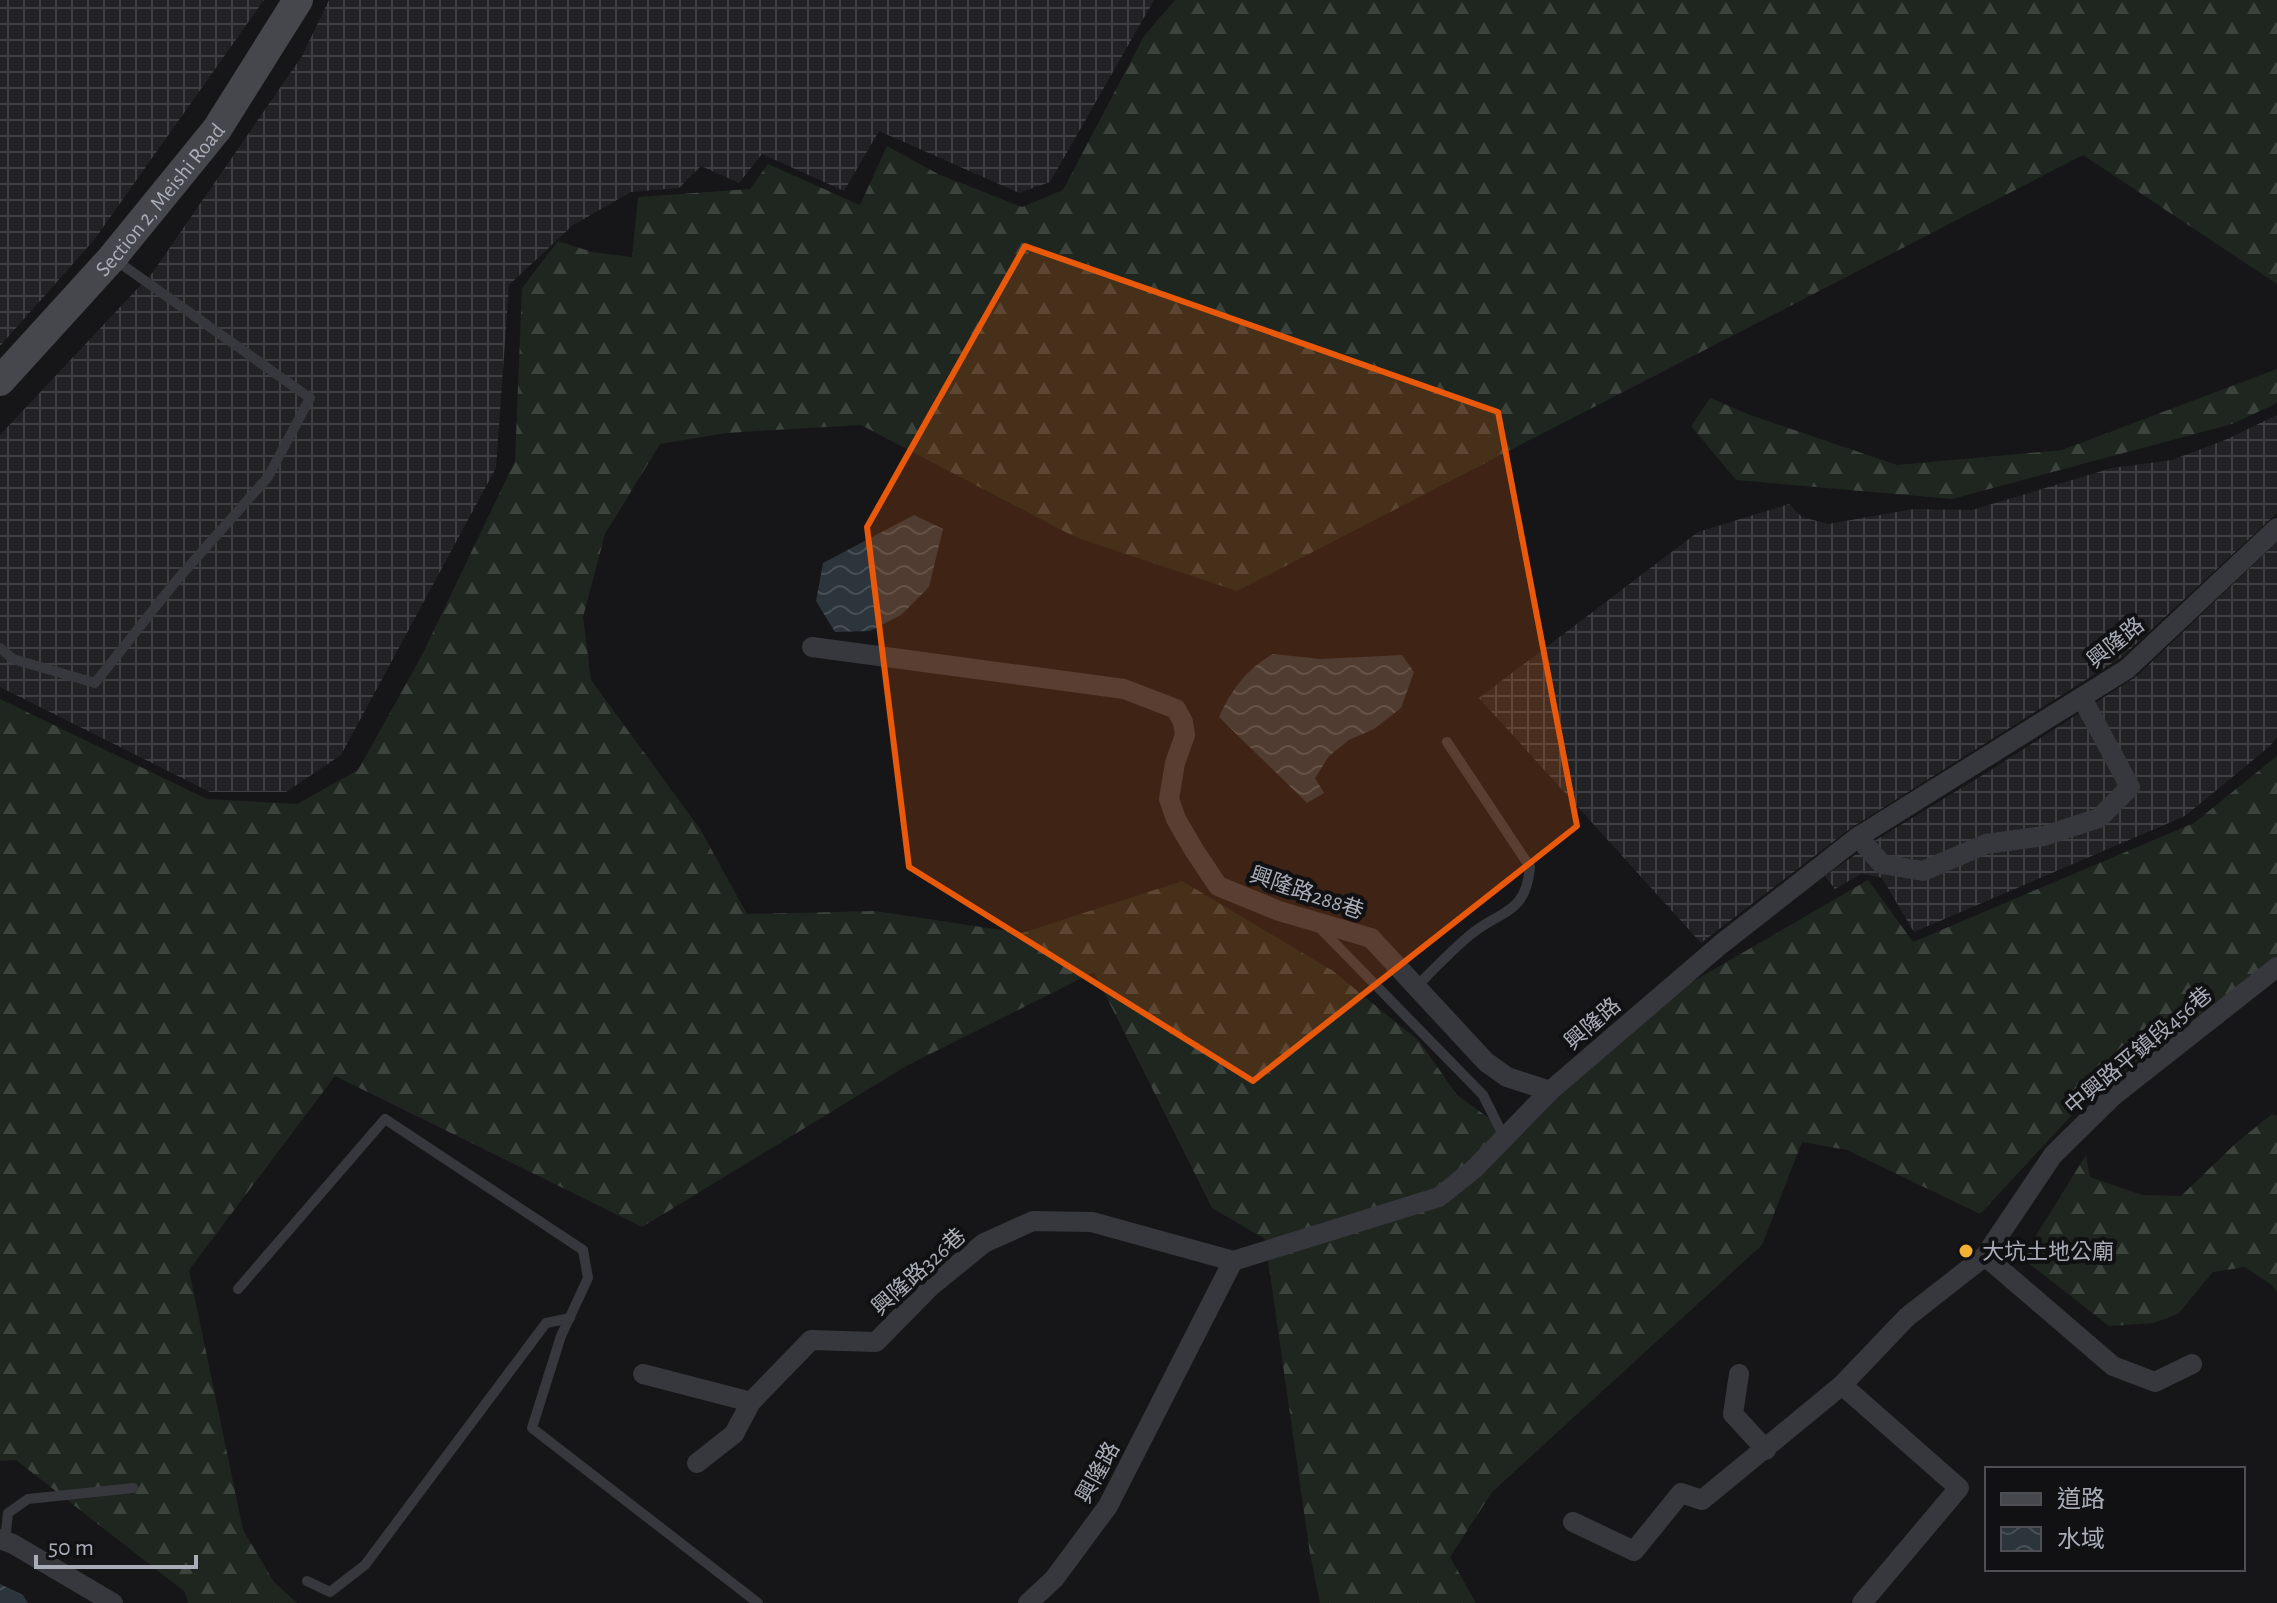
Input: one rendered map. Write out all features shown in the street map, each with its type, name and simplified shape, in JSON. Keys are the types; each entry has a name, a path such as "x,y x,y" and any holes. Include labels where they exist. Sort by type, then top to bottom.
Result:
{"street":[{"name":"Section 2, Meishi Road","path":"0,381 112,258 217,129 298,0"},
{"name":"興隆路","path":"1028,1603 1054,1579 1108,1506 1233,1261 1439,1197 1474,1169 1550,1091 1720,945 1858,837 2127,669 2277,528"},
{"name":"興隆路288巷","path":"812,647 1124,689 1176,709 1185,735 1175,763 1169,799 1176,819 1218,886 1279,911 1371,938 1486,1062 1507,1077 1550,1091"},
{"path":"1858,837 1882,864 1923,871 1986,844 2044,836 2099,818 2130,787 2082,698"},
{"name":"中興路平鎮段456巷","path":"1573,1522 1634,1551 1681,1493 1702,1500 1766,1450 1842,1385 1907,1317 1985,1256 2053,1155 2112,1097 2277,967"},
{"name":"興隆路326巷","path":"697,1463 734,1434 751,1402 811,1340 876,1342 930,1287 984,1243 1033,1221 1092,1222 1233,1261"},
{"path":"1985,1256 2113,1366 2155,1382 2192,1364"},
{"path":"643,1374 751,1402"},
{"path":"1739,1374 1733,1414 1766,1450"},
{"path":"1842,1385 1959,1488 1862,1603"},
{"path":"2,1540 113,1603"}],"lane":[{"path":"0,648 13,659 95,683 176,581 268,477 310,398 112,258"},
{"path":"1415,988 1472,933 1506,914 1528,889 1530,867 1447,742"},
{"path":"1313,921 1483,1095 1504,1137"},
{"path":"238,1289 385,1119 583,1250 588,1278 561,1336 532,1428 758,1603"},
{"path":"307,1581 330,1592 365,1565 546,1323 570,1318"},
{"path":"2,1540 8,1513 28,1499 133,1488"}],"highlighted area":[{"path":"1025,246 1498,412 1577,826 1253,1081 909,867 867,527"}],"shaded area":[{"path":"0,0 264,0 94,240 0,346"},
{"path":"329,0 1154,0 1050,182 1019,193 879,131 844,191 762,154 739,183 701,166 679,188 631,192 573,225 509,285 496,468 341,755 286,792 210,792 0,687 0,435 153,272 302,56"},
{"path":"2277,415 2277,513 2122,657 1851,828 1701,943 1479,698 1698,532 1789,504 1802,517 1828,524 1914,509 1972,510 2112,468 2172,460 2225,440"},
{"path":"2277,542 2277,737 2185,816 1914,932 1882,878 1862,873 1835,889 1825,876 1876,840 2137,676"}],"green space":[{"path":"1175,0 2277,0 2277,284 2083,155 1237,591 1075,537 861,425 726,433 660,444 605,534 583,617 591,680 700,829 747,914 875,911 1022,933 1182,881 1333,971 1419,1041 1457,1095 1515,1137 1560,1094 1687,985 1868,880 1913,942 2194,823 2277,756 2277,957 2087,1099 1980,1214 1847,1150 1802,1142 1762,1245 1492,1492 1450,1557 1476,1603 1320,1603 1310,1554 1265,1239 1212,1208 1094,972 908,1065 642,1227 335,1076 189,1270 243,1530 274,1582 297,1603 188,1603 185,1592 16,1460 0,1461 0,699 207,799 297,804 358,770 421,657 515,461 522,288 558,241 592,252 632,257 638,197 750,189 768,164 860,205 887,146 938,174 1022,207 1063,190 1144,36"},
{"path":"2277,369 2277,403 2232,424 1952,499 1736,480 1691,426 1710,398 1750,415 1897,465 2062,450"},
{"path":"2272,1114 2277,1116 2277,1292 2245,1267 2213,1272 2178,1314 2153,1323 2109,1326 2022,1258 2086,1155 2090,1177 2142,1195 2181,1196 2235,1144"}],"water":[{"path":"914,515 943,529 929,587 901,615 870,631 835,632 816,601 823,563"},
{"path":"1273,654 1321,659 1402,655 1414,672 1401,708 1374,729 1349,740 1329,756 1315,778 1324,793 1307,803 1219,717 1241,681"},
{"path":"0,1584 23,1595 28,1603 0,1603"}],"place":[{"name":"大坑土地公廟","path":"1966,1251"}]}
